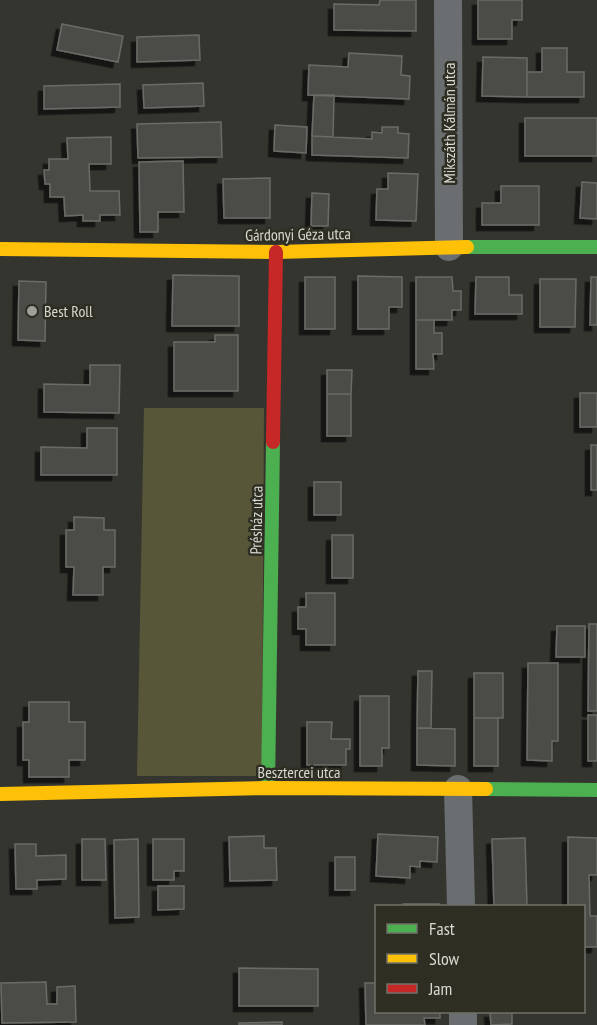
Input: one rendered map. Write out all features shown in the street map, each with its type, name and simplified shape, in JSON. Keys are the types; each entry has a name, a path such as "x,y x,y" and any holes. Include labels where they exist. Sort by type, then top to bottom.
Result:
{"street":[{"name":"Mikszáth Kálmán utca","path":"448,0 449,247"},
{"name":"Gárdonyi Géza utca","path":"0,249 276,252 449,247 597,247"},
{"name":"Présház utca","path":"268,788 276,252"},
{"name":"Besztercei utca","path":"0,794 268,788 597,790"},
{"path":"458,789 461,905"}],"shaded area":[{"path":"144,408 264,408 262,776 137,776"}],"building":[{"path":"380,0 416,0 416,31 334,30 334,4 379,5"},
{"path":"478,0 522,0 522,20 512,20 512,39 478,39"},
{"path":"62,24 123,36 118,62 57,50"},
{"path":"199,35 200,60 137,62 137,37"},
{"path":"542,48 567,48 567,72 584,72 584,97 527,97 527,72 542,72"},
{"path":"349,53 402,56 401,75 410,76 409,99 308,95 309,65 348,67"},
{"path":"483,57 527,58 527,97 482,96"},
{"path":"203,83 204,106 144,108 143,85"},
{"path":"120,84 120,107 44,109 44,86"},
{"path":"314,95 334,95 333,137 312,136"},
{"path":"525,118 597,118 597,156 525,156"},
{"path":"221,122 222,157 138,158 137,124"},
{"path":"275,125 307,127 306,153 274,151"},
{"path":"382,127 398,127 398,133 409,134 408,158 312,155 312,136 372,139 372,132 382,133"},
{"path":"111,137 111,164 89,164 90,191 119,191 120,215 100,215 100,221 83,221 83,215 65,216 64,197 50,197 50,184 45,184 44,170 49,170 49,159 68,159 67,138"},
{"path":"183,161 184,212 158,212 158,232 140,232 139,162"},
{"path":"388,173 418,174 416,221 376,220 377,189 388,189"},
{"path":"270,178 270,218 224,218 223,179"},
{"path":"582,182 597,183 597,219 580,218"},
{"path":"501,186 539,186 539,225 482,225 482,203 501,203"},
{"path":"312,193 329,194 328,226 311,226"},
{"path":"173,275 239,276 239,326 172,326"},
{"path":"358,276 402,277 402,307 389,307 389,329 358,329"},
{"path":"305,277 335,277 335,329 305,329"},
{"path":"416,277 452,277 453,291 461,291 461,310 452,310 452,320 416,320"},
{"path":"476,277 509,277 509,295 522,295 522,314 475,314"},
{"path":"591,277 597,277 597,325 590,325"},
{"path":"540,279 576,279 575,327 540,327"},
{"name":"Best Roll","path":"19,281 46,282 45,341 18,340"},
{"path":"416,320 434,320 434,333 442,333 442,354 433,354 434,369 416,369"},
{"path":"215,335 238,335 238,391 174,391 174,342 215,342"},
{"path":"90,365 120,365 119,413 44,412 44,384 90,385"},
{"path":"327,370 352,370 351,394 327,394"},
{"path":"580,393 597,393 597,427 580,427"},
{"path":"327,394 351,394 351,436 327,436"},
{"path":"87,428 117,428 117,475 41,475 41,447 87,448"},
{"path":"591,445 597,445 597,490 591,490"},
{"path":"314,482 341,482 341,515 314,515"},
{"path":"74,517 104,518 104,530 115,530 115,567 103,567 103,595 73,595 74,567 66,567 66,530 74,530"},
{"path":"332,535 353,535 353,578 332,578"},
{"path":"306,593 335,593 335,645 306,645 306,629 298,629 298,607 306,607"},
{"path":"589,624 597,624 597,711 588,711"},
{"path":"557,626 585,626 585,657 556,657"},
{"path":"528,663 558,663 558,741 552,741 552,761 527,760"},
{"path":"418,671 432,671 431,728 417,728"},
{"path":"474,673 503,673 503,718 474,718"},
{"path":"360,696 389,696 389,748 382,748 382,766 360,766"},
{"path":"29,702 69,702 69,722 85,722 85,760 69,760 69,777 29,777 29,760 23,760 23,722 29,722"},
{"path":"588,715 597,715 597,761 588,761"},
{"path":"474,718 498,718 498,766 474,766"},
{"path":"307,722 332,722 331,739 350,739 350,749 346,749 346,765 307,765"},
{"path":"417,728 455,729 455,766 417,765"},
{"path":"378,834 438,837 437,862 420,861 420,867 410,866 410,878 376,876"},
{"path":"264,836 264,848 276,848 277,880 230,881 229,837"},
{"path":"568,837 597,838 597,875 589,875 590,916 597,916 597,947 585,947 585,905 568,905"},
{"path":"525,838 527,905 494,905 492,839"},
{"path":"82,839 105,839 106,880 82,880"},
{"path":"138,839 139,917 115,918 114,840"},
{"path":"153,839 184,839 184,871 174,871 174,880 153,880"},
{"path":"15,844 36,844 36,856 66,855 66,879 37,880 37,889 16,889"},
{"path":"335,857 355,857 355,890 335,890"},
{"path":"158,886 184,886 184,909 158,910"},
{"path":"403,904 439,904 439,905"},
{"path":"239,968 318,969 318,1006 239,1006"},
{"path":"46,982 47,1004 57,1004 57,987 75,986 76,1022 2,1023 1,983"},
{"path":"365,983 375,983 375,1013 440,1013 440,1018 424,1018 425,1025 366,1025"},
{"path":"490,1013 512,1013 512,1024 491,1025"},
{"path":"282,1022 282,1025 239,1025 239,1023"}],"traffic: fast":[{"path":"467,247 597,247"},
{"path":"268,788 273,442"},
{"path":"486,789 597,790"}],"traffic: slow":[{"path":"0,249 276,252 467,247"},
{"path":"0,794 268,788 486,789"}],"traffic: jam":[{"path":"273,442 276,252"}],"place":[{"name":"Best Roll","path":"32,311"}]}
